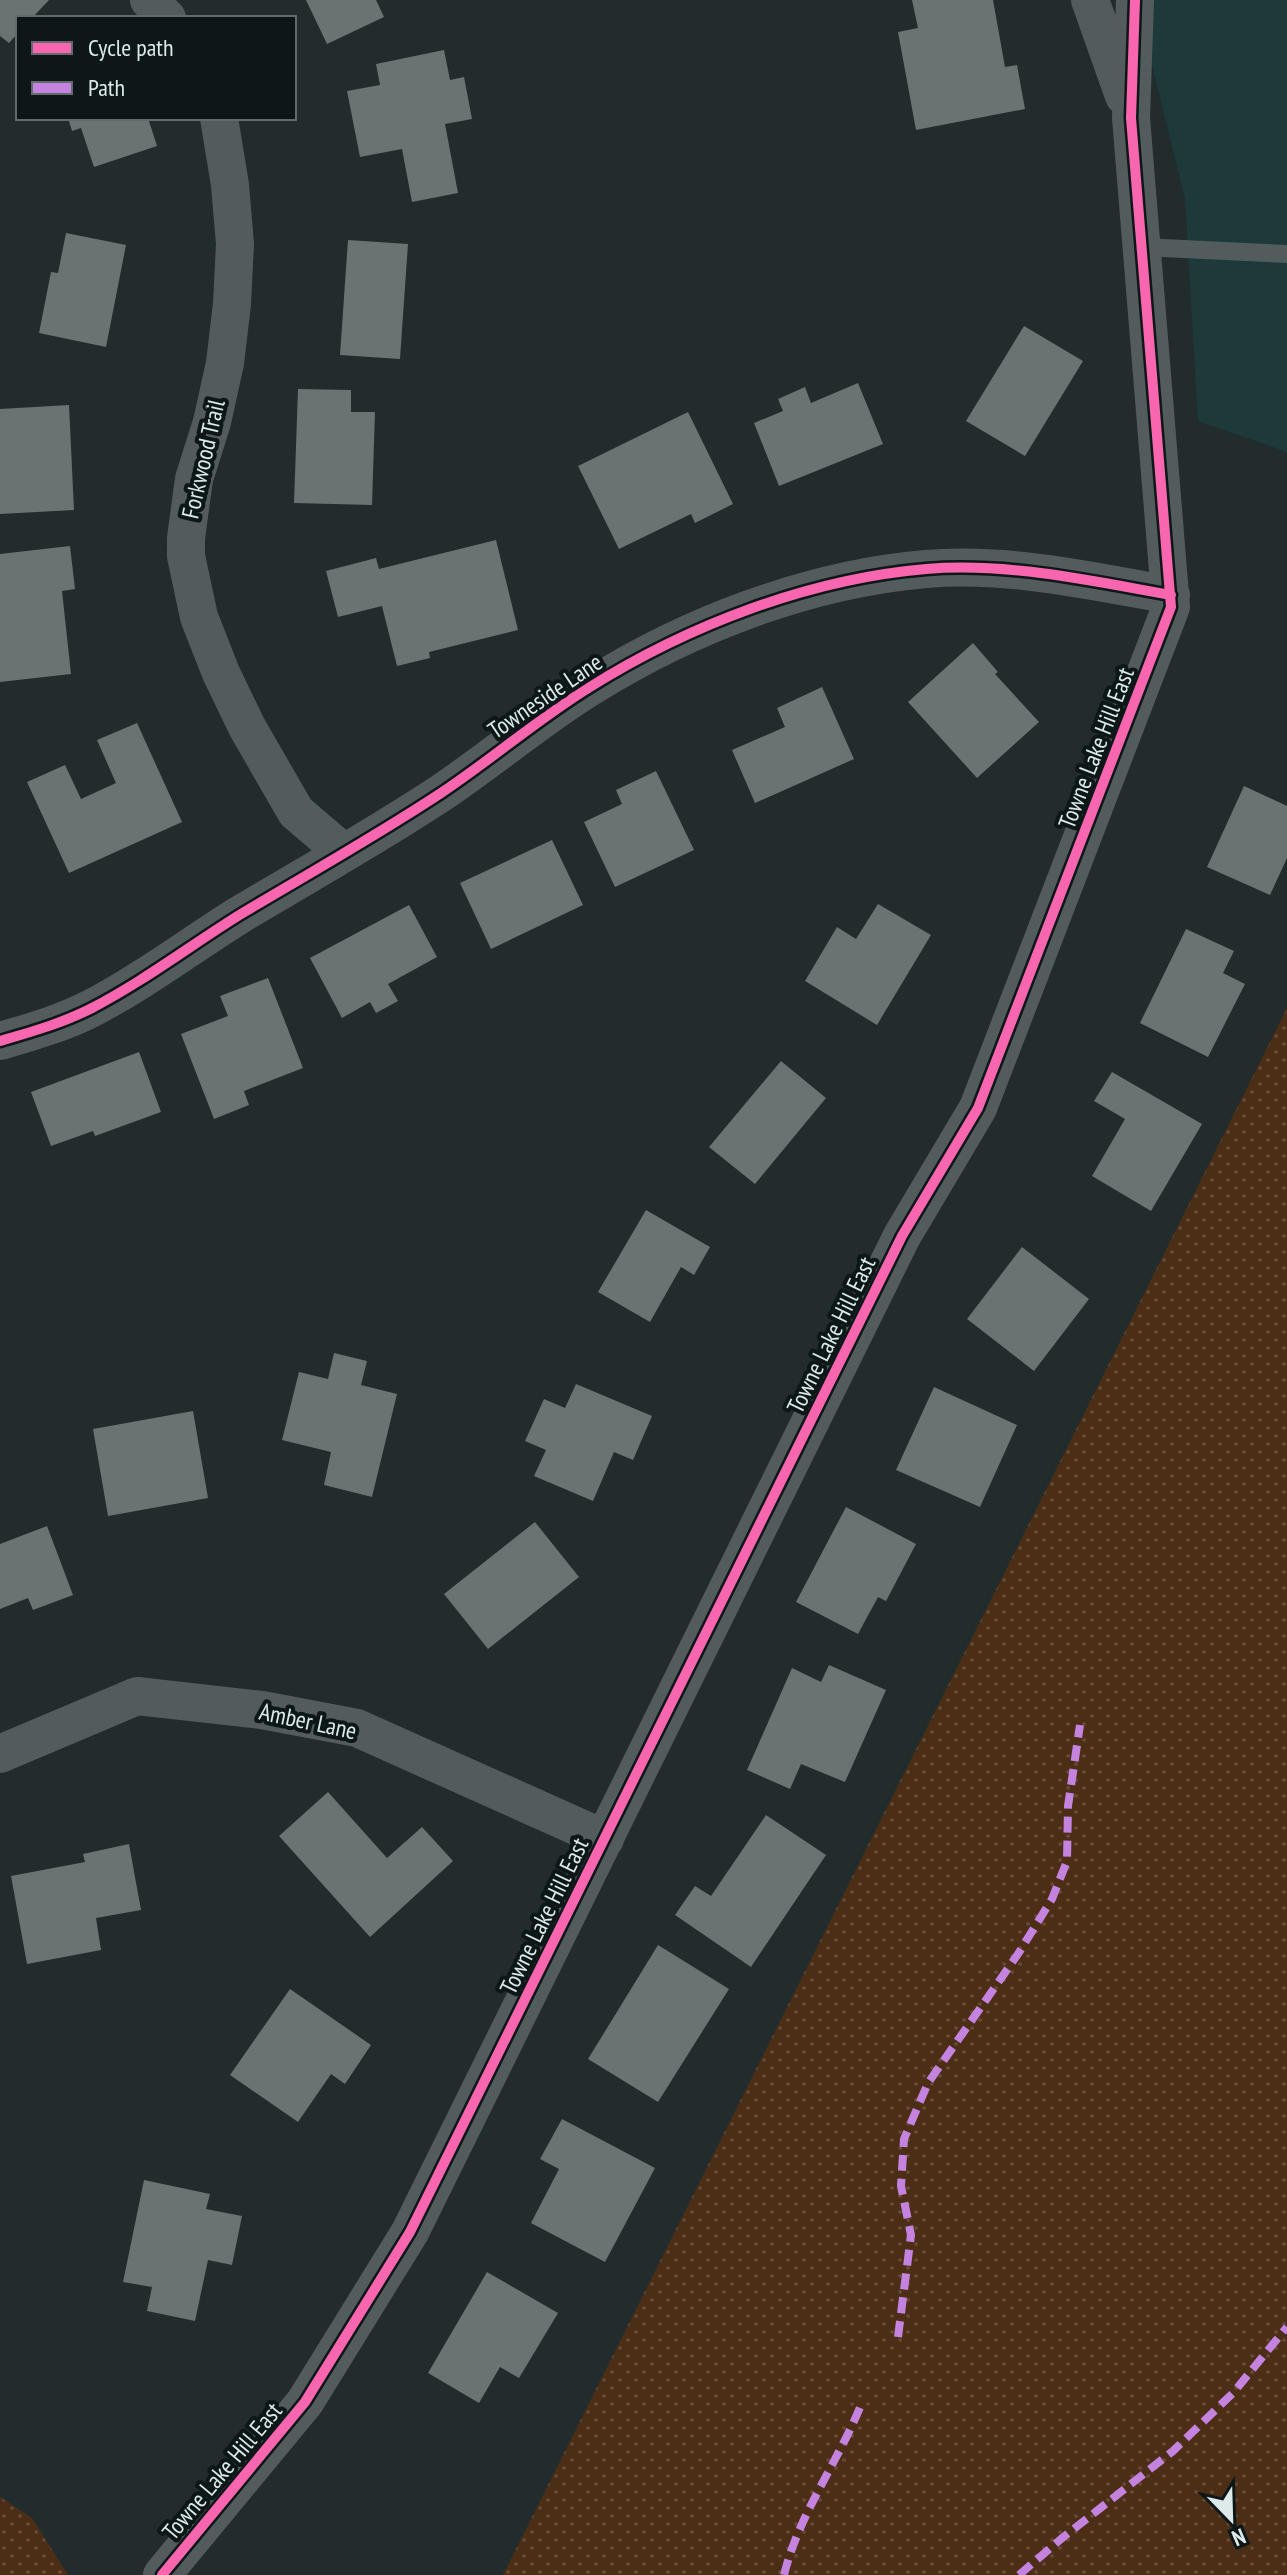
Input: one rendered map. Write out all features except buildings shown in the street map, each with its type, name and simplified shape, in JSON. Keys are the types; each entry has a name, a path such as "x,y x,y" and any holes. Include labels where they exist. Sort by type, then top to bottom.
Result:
{"street":[{"path":"149,0 165,16"},
{"name":"Towne Lake Hill East","path":"1090,0 1131,118"},
{"name":"Towne Lake Hill East","path":"162,2575 305,2402 410,2232 902,1236 978,1108 1171,607 1131,118 1135,0"},
{"name":"Forkwood Trail","path":"219,120 230,185 235,244 232,304 225,363 212,422 194,479 186,556 199,617 247,727 296,812 343,852"},
{"name":"Towneside Lane","path":"0,1041 34,1032 90,1010 142,980 190,945 396,823 541,718 617,671 697,631 796,595 868,576 928,569 987,568 1047,574 1171,595"},
{"name":"Amber Lane","path":"0,1754 137,1696 262,1710 357,1728 605,1839"}],"lane":[{"path":"1142,247 1287,254"}],"shaded area":[{"path":"1136,0 1287,0 1287,452 1198,421 1185,199"},
{"path":"1287,1008 1287,2575 503,2575"},
{"path":"0,2497 32,2518 68,2575 0,2575"}],"marked path":[{"path":"898,2337 911,2235 901,2186 904,2139 928,2083 1018,1954 1052,1899 1067,1861 1068,1806 1080,1725"},
{"path":"1019,2575 1173,2451 1233,2393 1287,2327"},
{"path":"784,2575 799,2531 861,2405"}],"cycle path":[{"path":"162,2575 305,2402 410,2232 902,1236 978,1108 1171,607 1131,118 1135,0"},
{"path":"0,1041 47,1027 92,1008 416,809 590,687 668,644 751,608 794,594 882,574 957,568 1018,570 1171,595"}]}
